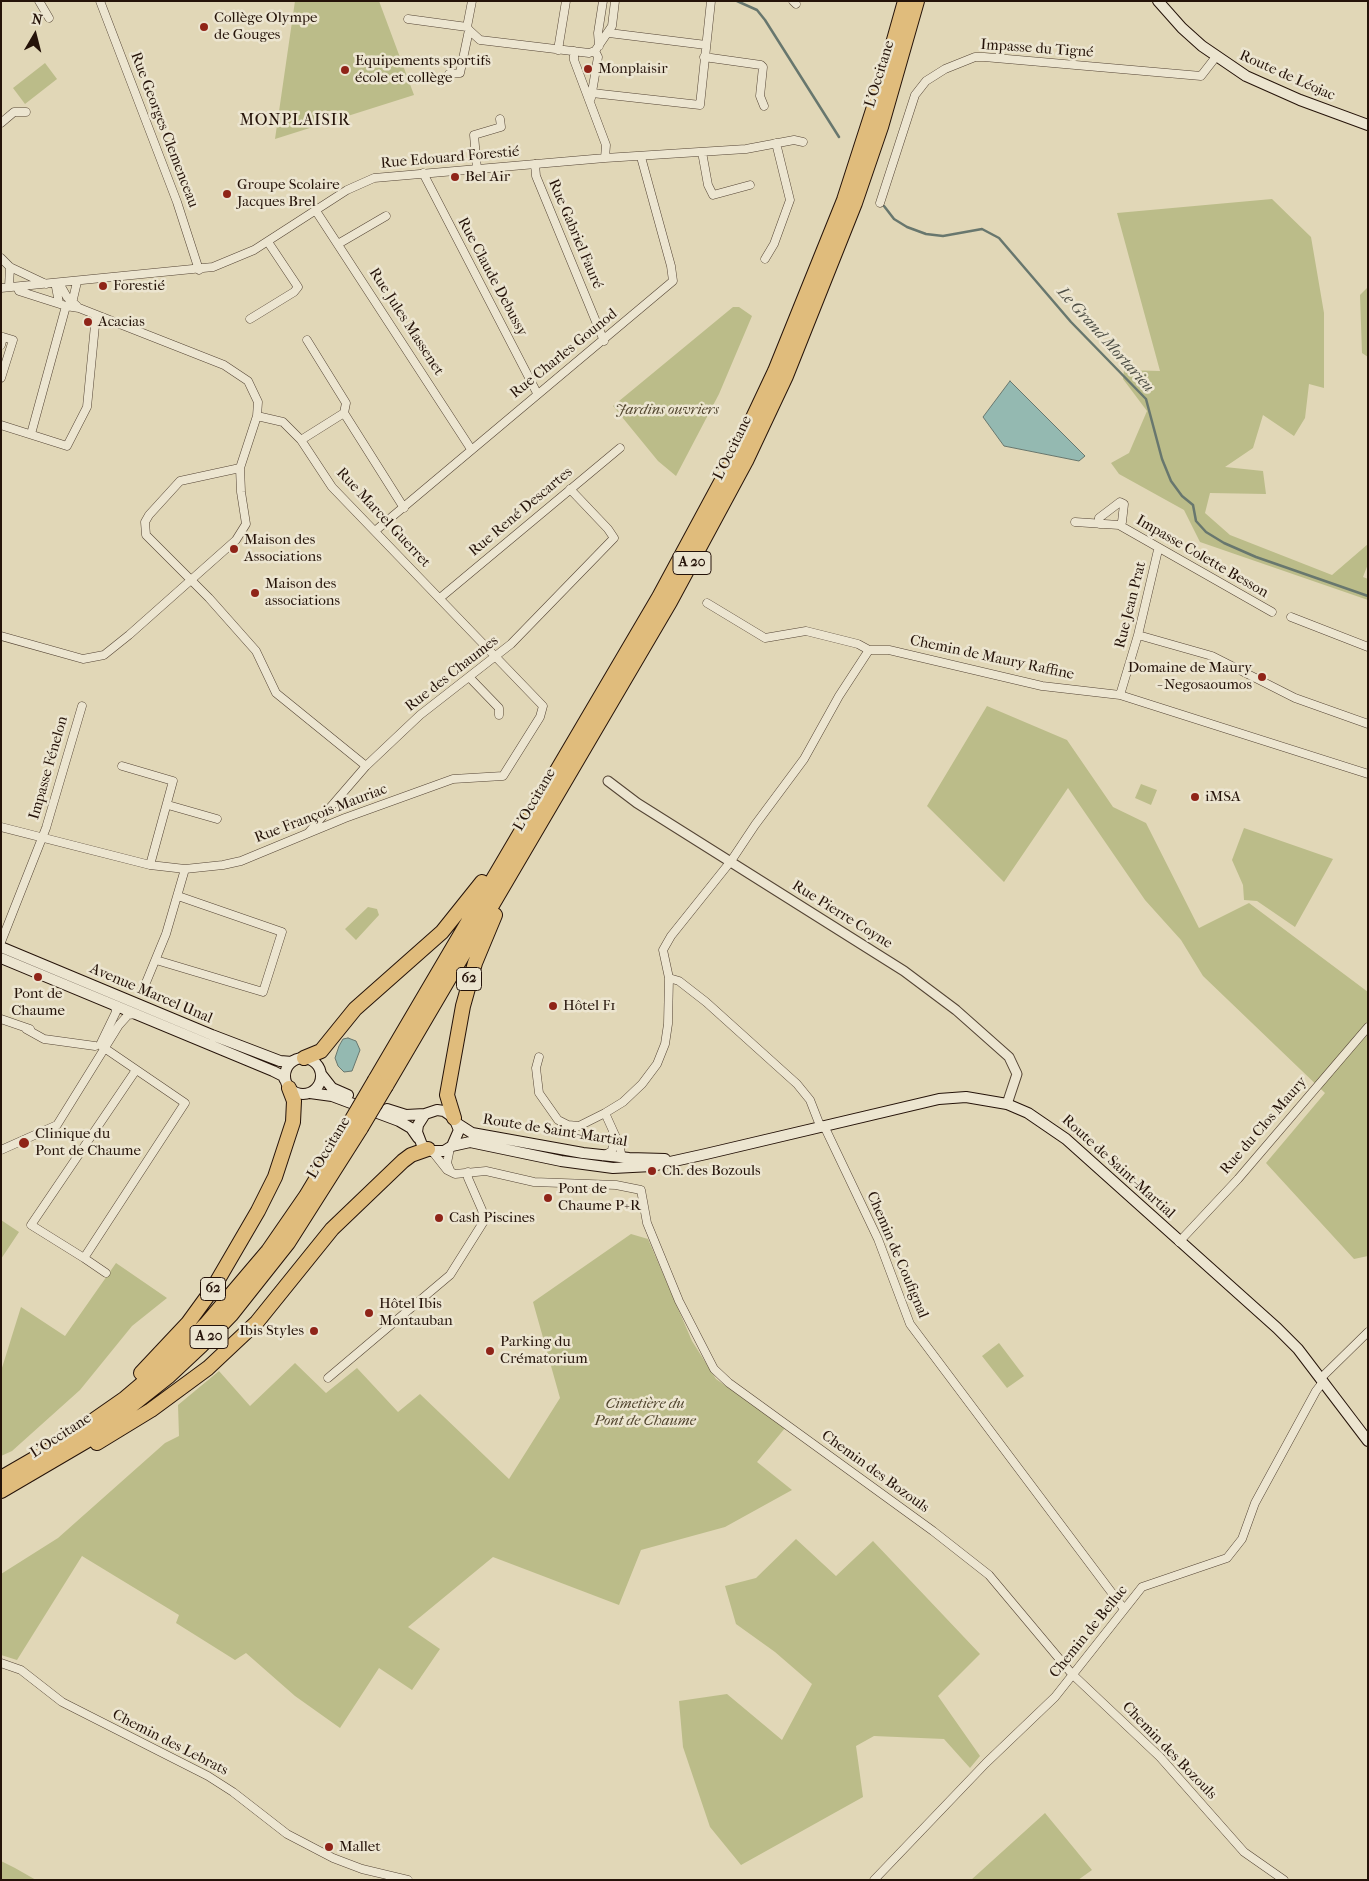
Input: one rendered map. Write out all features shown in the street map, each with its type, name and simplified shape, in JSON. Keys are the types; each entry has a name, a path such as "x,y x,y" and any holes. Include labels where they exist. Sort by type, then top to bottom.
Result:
{"highway":[{"name":"L'Occitane","path":"520,846 688,547 735,456 775,372 811,287 844,200 880,88 905,1"},
{"name":"L'Occitane","path":"1,1491 36,1473 88,1440 129,1410 176,1370 231,1315 288,1243 520,846 699,552 746,461 786,376 855,203 884,118 917,1"},
{"path":"298,1060 321,1051 355,1009 442,932 466,906 492,867 520,846"},
{"name":"62","path":"456,1121 447,1095 468,984 490,924 510,887 520,846"},
{"name":"62","path":"58,1445 160,1355 188,1324 222,1275 275,1176 294,1116 294,1101 287,1084"},
{"name":"L'Occitane","path":"1,1478 58,1445 124,1399 170,1360 206,1324 268,1251 356,1125"},
{"path":"36,1473 76,1456 151,1410 208,1368 256,1322 332,1228 403,1161 426,1146"}],"main road":[{"name":"Route de Léojac","path":"1158,1 1182,28 1215,58 1272,88 1368,125"},
{"name":"Avenue Marcel Unal","path":"1,947 212,1035 280,1061 298,1060"},
{"name":"Avenue Marcel Unal","path":"1,958 117,1008 136,1014 273,1071 283,1076 287,1084"},
{"path":"298,1060 315,1063 321,1074 327,1083 339,1092 406,1115 425,1114 437,1110 444,1111 456,1121 458,1136 451,1147 444,1151 426,1146 411,1128 399,1120 332,1096 310,1093 298,1094 287,1084 285,1070 298,1060"},
{"path":"310,1093 319,1086 321,1074"},
{"name":"Route de Saint-Martial","path":"451,1147 470,1142 561,1161 613,1168 652,1166 939,1099 966,1097 1007,1104 1028,1113 1066,1139 1277,1328 1298,1349 1368,1441"},
{"path":"425,1114 418,1125 426,1146"},
{"name":"Route de Saint-Martial","path":"456,1121 472,1133 603,1156 681,1159"},
{"path":"561,1161 614,1164 622,1158"}],"street":[{"path":"39,1 49,18"},
{"name":"Rue Georges Clemenceau","path":"100,1 177,202 199,270"},
{"path":"449,74 460,73 472,1"},
{"path":"558,50 566,1"},
{"path":"592,107 592,93 598,57 598,33 603,1"},
{"path":"408,19 468,29 480,40 589,54 597,49 612,26 615,1"},
{"path":"592,93 700,105 711,1"},
{"path":"609,32 706,45"},
{"path":"574,51 574,60 606,145 605,158"},
{"path":"704,57 761,64 763,67 760,96 764,106"},
{"name":"Impasse du Tigné","path":"880,203 915,95 926,81 945,69 975,58 984,57 1201,76 1215,58"},
{"path":"1,123 14,112 26,112"},
{"path":"477,169 474,135 501,128 500,119"},
{"name":"Rue Edouard Forestié","path":"9,288 199,270 233,260 268,242 347,190 374,178 605,158 746,149 794,140 803,142"},
{"path":"765,259 774,244 790,200 776,143"},
{"path":"702,152 708,185 713,195 750,185"},
{"name":"Rue Charles Gounod","path":"374,531 404,508 537,393 604,341 673,281 671,266 641,157"},
{"name":"Rue Gabriel Fauré","path":"535,164 536,176 604,341"},
{"name":"Rue Claude Debussy","path":"424,173 537,393"},
{"name":"Rue Jules Massenet","path":"316,211 471,449"},
{"path":"338,244 386,216"},
{"path":"250,319 294,292 298,287 268,242"},
{"path":"1,258 13,268 46,284"},
{"path":"1,636 83,659 104,656 236,540 246,524 240,492 240,468 257,416 258,402 248,382 224,365 96,314 9,288 13,268"},
{"path":"31,434 66,304 77,282"},
{"path":"59,283 56,287 66,304"},
{"path":"59,283 66,304"},
{"path":"1,425 67,446 87,407 96,314"},
{"path":"1,345 4,337 13,340 2,374"},
{"path":"307,340 340,391 346,403 344,414 404,508"},
{"path":"301,440 344,414"},
{"name":"Rue Marcel Guerret","path":"257,416 283,422 301,440 332,487 496,655"},
{"name":"Rue René Descartes","path":"440,598 620,448"},
{"path":"240,468 180,481 149,515 145,522 146,535 256,651 276,693 366,766"},
{"name":"Rue des Chaumes","path":"308,832 366,766 420,715 470,678 511,644 614,538 608,529 570,489"},
{"name":"Impasse Colette Besson","path":"1100,524 1099,518 1120,502 1124,504 1122,522 1119,525"},
{"name":"Impasse Colette Besson","path":"1075,522 1119,525 1158,550 1272,612"},
{"name":"Rue Jean Prat","path":"1120,695 1138,635 1158,550"},
{"name":"Chemin de Maury Raffine","path":"707,603 765,638 806,630 858,644 869,650 889,650 1042,686 1120,695 1368,774"},
{"path":"1291,617 1368,647"},
{"path":"1138,635 1212,656 1295,698 1368,724"},
{"path":"539,1057 536,1068 539,1093 558,1120 568,1125 580,1126 623,1102 657,1064 665,1044 668,1024 669,978 664,965 663,950 671,936 731,861 804,759 839,696 869,650"},
{"name":"Rue François Mauriac","path":"1,827 150,865 185,869 241,860 308,832 452,779 503,776 540,717 543,706 496,655"},
{"path":"470,678 499,708 499,715"},
{"name":"Impasse Fénelon","path":"1,942 43,838 82,706"},
{"path":"122,766 173,781 168,805 150,865"},
{"name":"Rue Pierre Coyne","path":"608,781 637,803 904,971 956,1010 1010,1057 1017,1074 1007,1104"},
{"path":"168,805 217,819"},
{"path":"145,985 156,960 178,896 185,869"},
{"path":"156,960 263,992 282,932 178,896"},
{"name":"Chemin de Coufignal","path":"669,978 679,981 706,1002 797,1084 810,1100 878,1240 910,1324 1124,1609"},
{"path":"1,1150 57,1125 94,1067 99,1050 117,1008 131,1004 212,1035"},
{"path":"99,1050 123,1020 128,1016 136,1014"},
{"path":"1,1019 26,1029 32,1029 47,1038 99,1050 136,1070 185,1103 84,1258"},
{"name":"Rue du Clos Maury","path":"1179,1242 1238,1179 1368,1027"},
{"path":"106,1273 31,1225 136,1070"},
{"path":"605,1113 619,1144 622,1158"},
{"path":"603,1156 612,1151 614,1136"},
{"path":"426,1146 451,1172"},
{"path":"451,1147 447,1164 451,1172"},
{"name":"Chemin des Bozouls","path":"451,1172 462,1174 486,1171 529,1181 616,1185 641,1190 647,1223 679,1301 714,1369 729,1383 933,1531 989,1575 1072,1674 1160,1757 1244,1852 1284,1880"},
{"path":"328,1378 450,1275 484,1221 482,1210 468,1178 468,1172"},
{"name":"Chemin de Belluc","path":"874,1880 986,1763 1055,1697 1142,1587 1226,1558 1242,1539 1255,1503 1322,1381 1368,1332"},
{"name":"Chemin des Lebrats","path":"1,1663 21,1670 62,1702 208,1776 233,1792 287,1834 355,1867 408,1880"}],"green space":[{"name":"Equipements sportifs école et collège","path":"295,1 379,1 414,95 275,139"},
{"path":"45,63 57,79 25,104 13,88"},
{"path":"1272,199 1311,237 1324,313 1324,388 1309,384 1305,418 1294,436 1263,415 1253,448 1225,467 1263,471 1266,494 1210,493 1205,513 1230,535 1332,575 1368,544 1368,564 1363,577 1368,579 1368,600 1200,542 1184,510 1119,474 1111,463 1129,453 1147,411 1123,379 1124,370 1160,371 1117,213"},
{"path":"1368,287 1368,357 1362,353 1360,295"},
{"name":"Jardins ouvriers","path":"733,307 739,307 752,316 719,394 676,476 658,461 613,406"},
{"path":"987,706 1067,740 1113,807 1146,823 1199,928 1249,903 1368,992 1368,1256 1354,1259 1266,1163 1325,1093 1203,976 1181,940 1145,900 1068,788 1004,882 927,806"},
{"path":"1141,784 1157,790 1151,805 1135,798"},
{"path":"1244,828 1333,859 1295,927 1257,901 1244,900 1243,885 1232,860"},
{"path":"368,907 377,909 379,915 356,940 345,929"},
{"path":"1,1220 19,1232 1,1259"},
{"name":"Cimetière du Pont de Chaume","path":"631,1234 648,1239 692,1341 716,1379 785,1428 757,1462 792,1490 725,1527 641,1550 619,1605 493,1557 408,1627 440,1649 412,1690 379,1668 340,1728 295,1696 246,1653 235,1660 176,1623 179,1615 82,1556 17,1660 1,1655 1,1574 58,1538 165,1443 179,1436 178,1405 219,1371 250,1406 295,1363 326,1393 357,1368 398,1412 420,1394 509,1479 560,1398 533,1302"},
{"path":"116,1263 167,1298 132,1326 80,1390 12,1451 1,1456 1,1371 21,1307 65,1336"},
{"path":"999,1343 1024,1376 1007,1388 982,1356"},
{"path":"796,1539 836,1576 873,1541 980,1654 938,1696 980,1756 970,1768 944,1739 874,1736 856,1746 863,1797 741,1865 710,1827 683,1747 679,1701 727,1694 782,1740 812,1684 775,1652 736,1624 725,1586 756,1578"},
{"path":"1045,1813 1092,1870 1078,1880 971,1880"},
{"path":"1,1861 15,1868 36,1880 1,1880"}],"water":[{"path":"1010,381 1085,456 1079,461 1004,446 983,417"},
{"path":"348,1038 356,1041 360,1050 352,1071 344,1072 338,1066 335,1058 343,1039"}],"waterway":[{"name":"Le Grand Mortarieu","path":"737,1 757,10 765,20 839,137"},
{"name":"Le Grand Mortarieu","path":"884,206 894,219 907,227 926,234 943,236 982,229 999,238 1071,322 1146,399 1162,459 1171,481 1182,496 1193,505 1196,521 1206,532 1224,543 1256,557 1368,596"}],"place":[{"name":"Collège Olympe de Gouges","path":"204,27"},
{"name":"Monplaisir","path":"588,69"},
{"name":"Equipements sportifs école et collège","path":"345,70"},
{"name":"Bel Air","path":"455,177"},
{"name":"Groupe Scolaire Jacques Brel","path":"227,194"},
{"name":"Forestié","path":"103,286"},
{"name":"Acacias","path":"88,322"},
{"name":"Maison des Associations","path":"234,549"},
{"name":"Maison des associations","path":"255,593"},
{"name":"Domaine de Maury - Negosaoumos","path":"1262,677"},
{"name":"iMSA","path":"1195,797"},
{"name":"Pont de Chaume","path":"38,977"},
{"name":"Hôtel F1","path":"553,1006"},
{"name":"Clinique du Pont de Chaume","path":"24,1143"},
{"name":"Ch. des Bozouls","path":"652,1171"},
{"name":"Pont de Chaume P+R","path":"548,1198"},
{"name":"Cash Piscines","path":"439,1218"},
{"name":"Hôtel Ibis Montauban","path":"369,1313"},
{"name":"Ibis Styles","path":"314,1331"},
{"name":"Parking du Crématorium","path":"490,1351"},
{"name":"Mallet","path":"329,1847"}],"district":[{"name":"MONPLAISIR","path":"295,121"}]}
